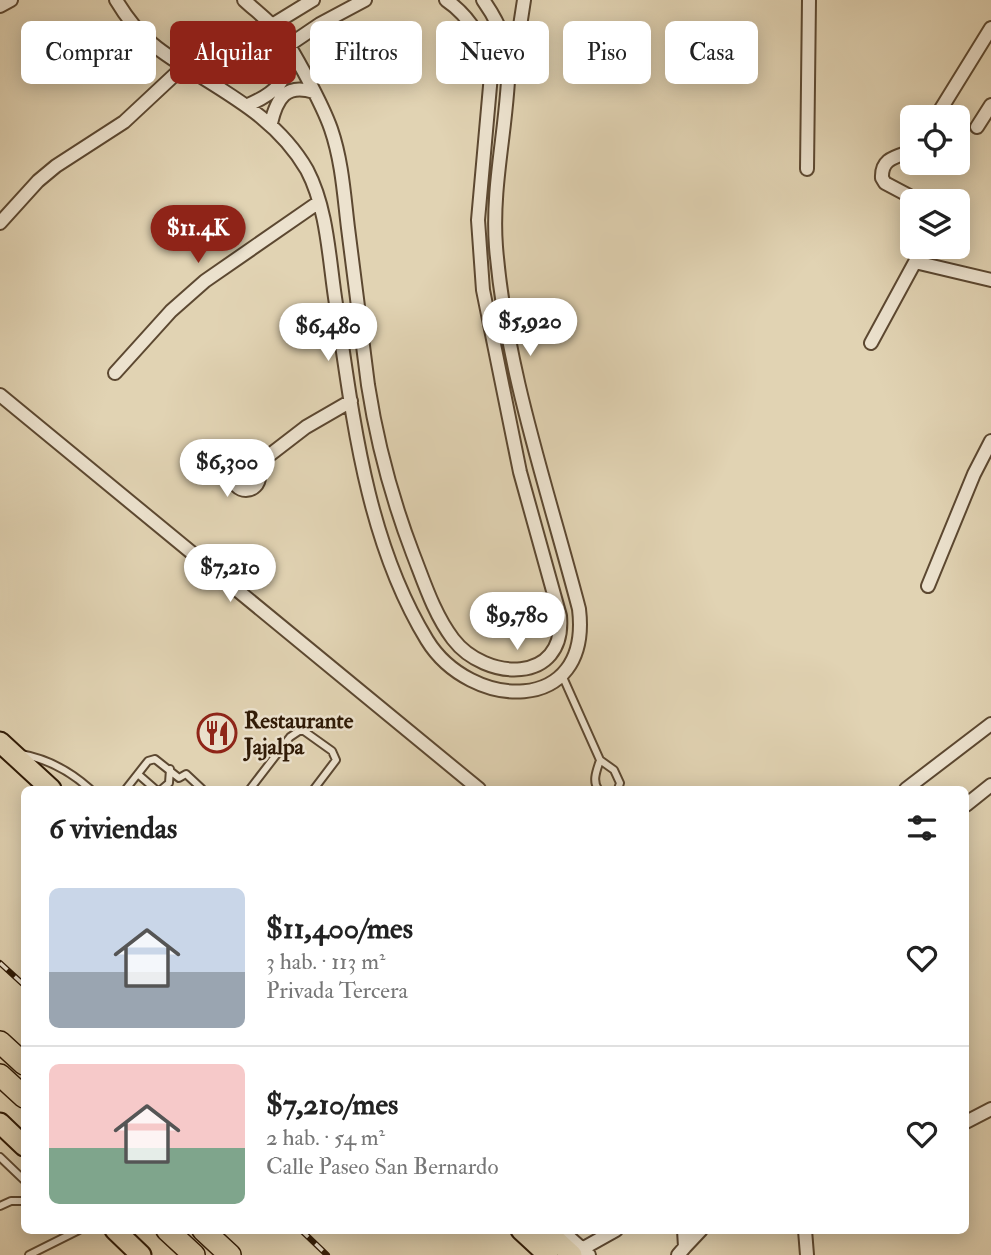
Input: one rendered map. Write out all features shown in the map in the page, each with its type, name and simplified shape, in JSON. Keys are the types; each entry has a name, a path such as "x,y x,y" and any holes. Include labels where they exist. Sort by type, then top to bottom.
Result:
{"highway":[{"path":"0,1042 21,1061"},
{"path":"0,1074 21,1094"},
{"path":"171,1234 194,1255"},
{"path":"207,1234 230,1255"}],"main road":[{"path":"5,747 48,786"},
{"path":"0,1123 21,1143"},
{"path":"119,1234 141,1255"},
{"path":"525,1234 548,1255"},
{"path":"551,1234 581,1253"}],"street":[{"path":"0,6 11,0"},
{"path":"116,0 131,23 148,41 170,58"},
{"path":"244,0 268,21"},
{"path":"279,21 313,0"},
{"path":"296,41 320,24 365,0"},
{"path":"446,0 469,21"},
{"path":"483,0 497,21"},
{"path":"521,21 524,0"},
{"path":"807,169 809,0"},
{"path":"943,105 991,28"},
{"path":"296,59 331,128 337,149 368,383 380,449 407,538 447,632 471,657 486,664 517,669 531,668 542,663 558,645 561,632 560,616 520,472 480,270 479,191 490,84"},
{"path":"0,223 55,166 124,122 170,79"},
{"path":"214,84 271,123 291,145 306,169 320,202 358,446 373,506 405,598 439,658 465,678 479,684 526,691 539,690 562,675 575,652 580,624 576,598 540,468 514,359 496,246 496,193 507,84"},
{"path":"248,105 262,99 282,84"},
{"path":"271,123 279,100 286,94 294,89 314,92"},
{"path":"977,127 991,105"},
{"path":"900,156 888,160 882,178 885,183 900,191"},
{"path":"116,373 171,311 205,281 320,202"},
{"path":"871,343 918,259"},
{"path":"915,262 991,280"},
{"path":"0,395 475,786"},
{"path":"254,467 306,427 351,401"},
{"path":"928,586 974,474 991,442"},
{"path":"520,472 540,468"},
{"path":"405,598 426,588"},
{"path":"910,786 991,724"},
{"path":"969,803 991,785"},
{"path":"969,1120 991,1109"},
{"path":"564,1234 581,1253 610,1234"},
{"path":"681,1251 697,1234"},
{"path":"805,1234 807,1255"}],"lane":[{"path":"562,675 600,760 614,770 619,786"},
{"path":"252,786 290,737 304,731 331,751 336,760 316,786"},
{"path":"5,747 48,761 86,786"},
{"path":"129,786 148,761 155,759 179,778 186,774 195,786"},
{"path":"596,786 596,773 600,760"},
{"path":"166,786 169,783 170,769"},
{"path":"139,775 152,786"},
{"path":"0,1157 21,1177"},
{"path":"0,1206 11,1201 21,1201"},
{"path":"63,1234 66,1237"},
{"path":"29,1255 72,1234"}],"railway":[{"path":"0,963 21,982"},
{"path":"305,1234 327,1255"}],"place":[{"name":"Restaurante Jajalpa","path":"217,733"}]}
